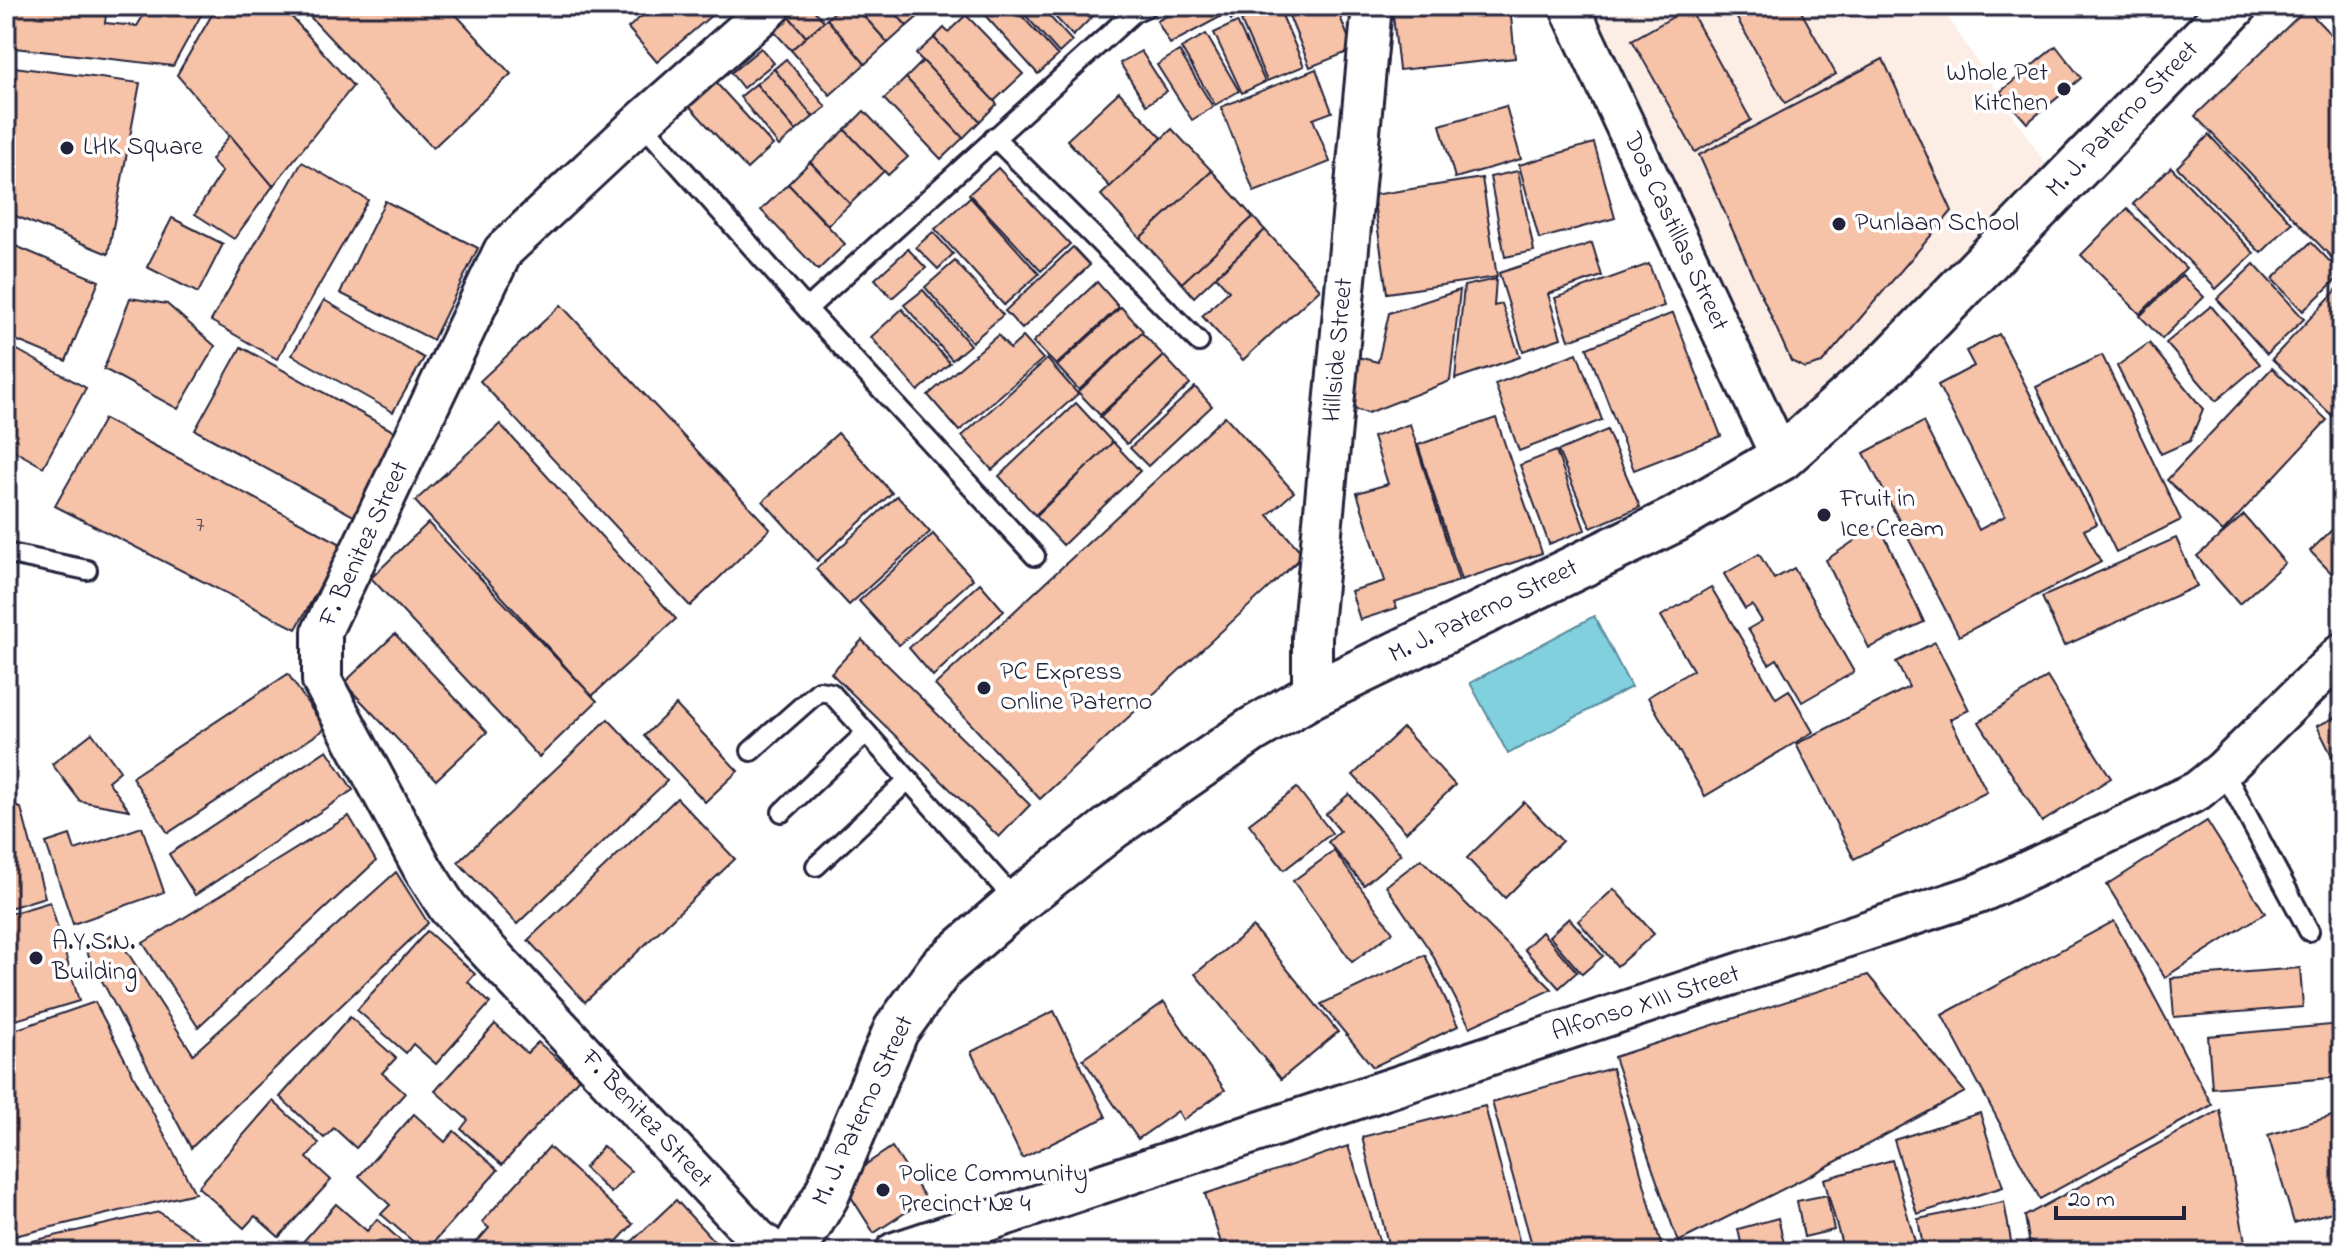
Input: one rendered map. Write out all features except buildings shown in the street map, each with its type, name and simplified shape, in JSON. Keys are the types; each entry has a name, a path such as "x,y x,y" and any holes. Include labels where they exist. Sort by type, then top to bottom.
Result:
{"main road":[{"name":"M. J. Paterno Street","path":"793,1252 826,1196 896,1030 941,968 1017,902 1112,827 1252,730 1312,695 1674,520 1781,458 1891,360 2234,6"}],"street":[{"name":"F. Benitez Street","path":"772,6 641,122 503,251 322,631 322,681 417,859 448,908 757,1238 775,1252"},
{"name":"Hillside Street","path":"1312,695 1312,637 1372,6"},
{"name":"Dos Castillas Street","path":"1569,6 1781,458"},
{"name":"Alfonso XIII Street","path":"895,1252 1978,894 2197,791 2223,770 2342,653"}],"lane":[{"path":"807,309 1134,12 1147,6"},
{"path":"641,122 807,309 1035,556"},
{"path":"994,137 1199,342"},
{"path":"6,553 87,570"},
{"path":"751,751 819,691 831,693 1017,902"},
{"path":"782,812 866,733"},
{"path":"2223,770 2309,931"},
{"path":"816,866 908,780"}],"shaded area":[{"name":"Punlaan School","path":"1624,6 1940,6 2049,169 1789,440 1595,22"}],"water":[{"path":"1594,616 1631,687 1508,754 1470,683"}],"place":[{"name":"Whole Pet Kitchen","path":"2064,89"},
{"name":"LHK Square","path":"67,148"},
{"name":"Punlaan School","path":"1839,224"},
{"name":"Fruit in Ice Cream","path":"1824,515"},
{"name":"PC Express Online Paterno","path":"984,688"},
{"name":"A.Y.S.N. Building","path":"36,958"},
{"name":"Police Community Precinct № 4","path":"883,1190"}]}
